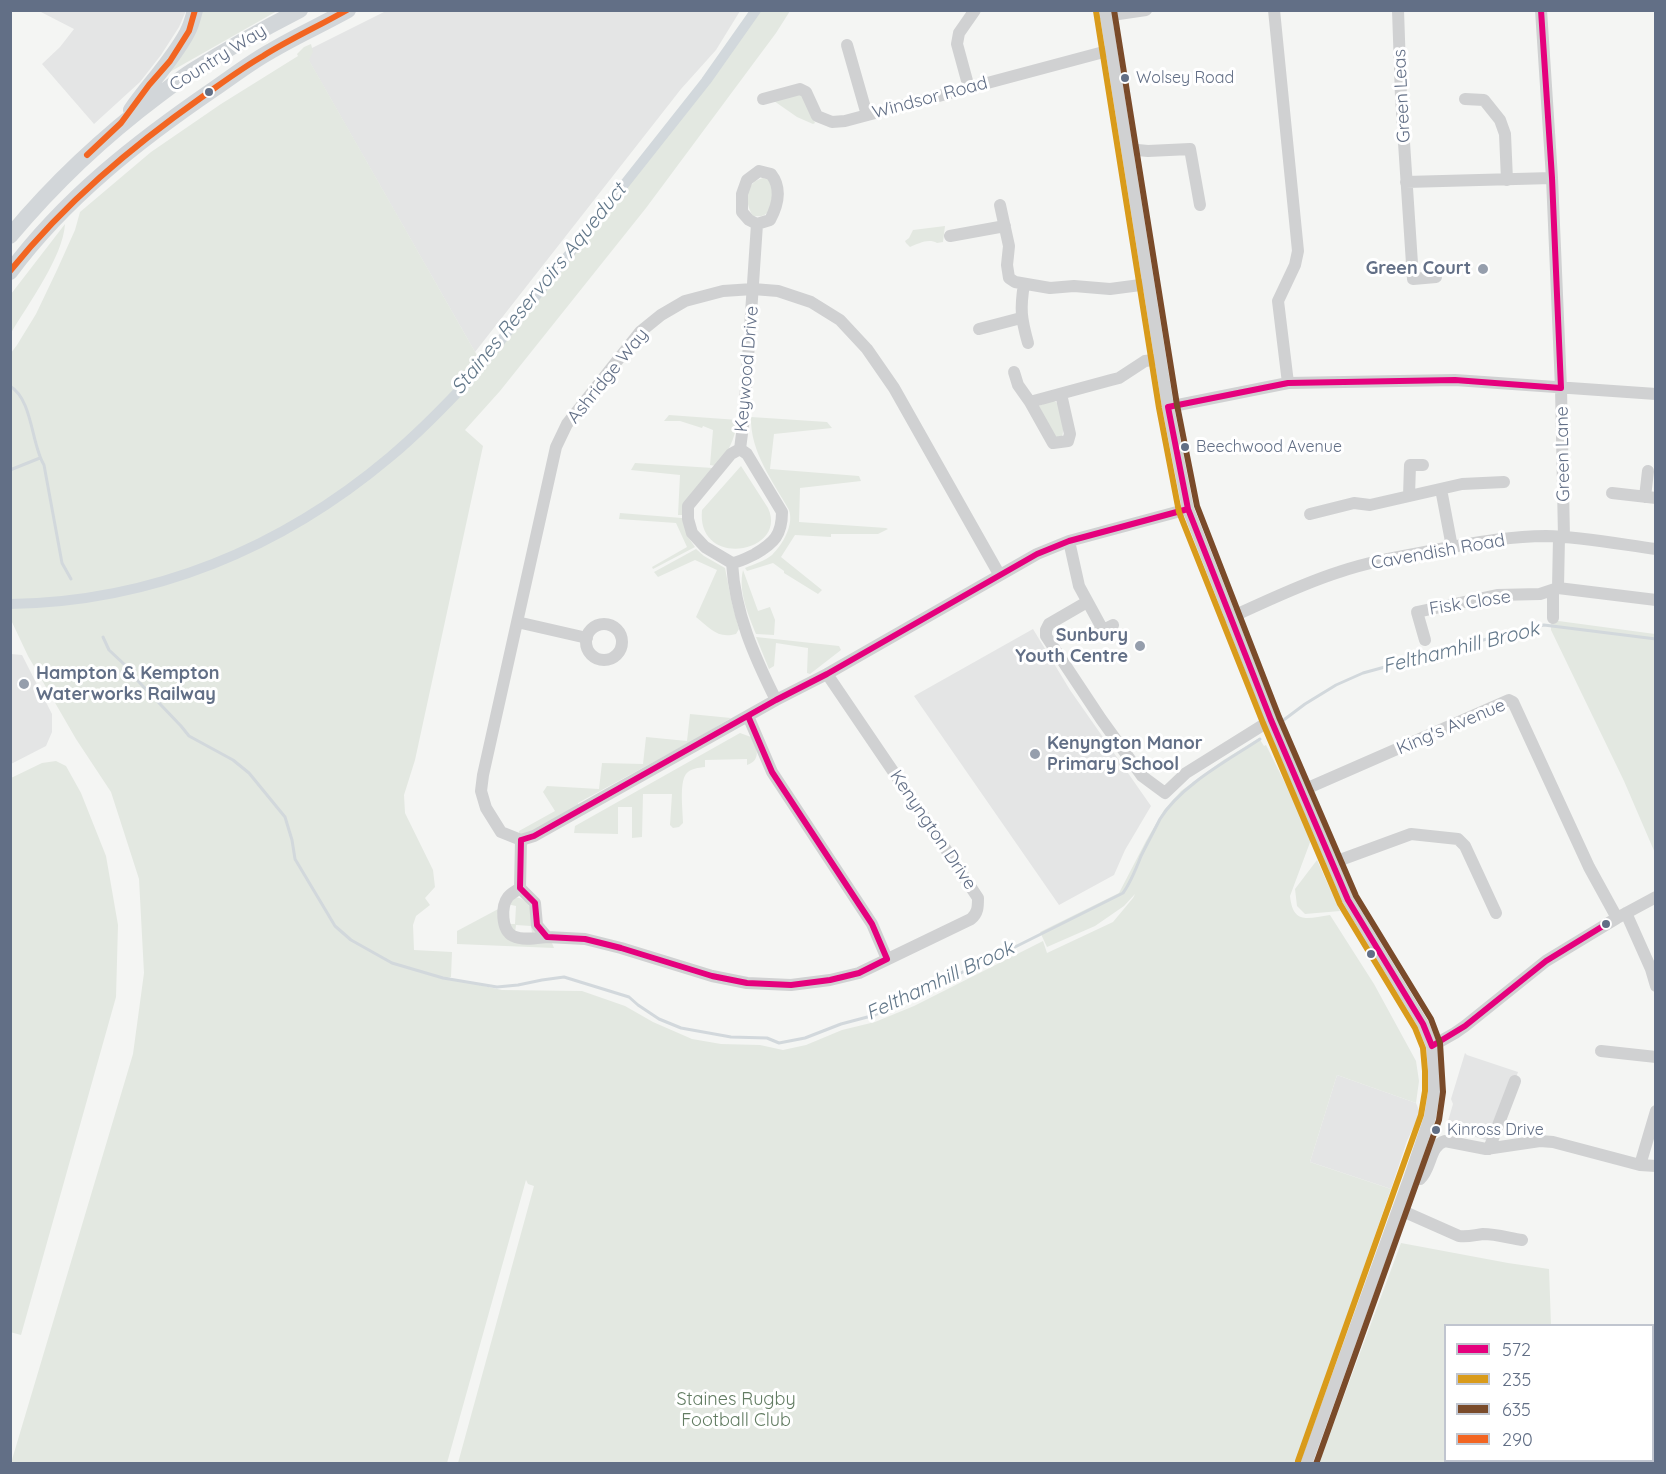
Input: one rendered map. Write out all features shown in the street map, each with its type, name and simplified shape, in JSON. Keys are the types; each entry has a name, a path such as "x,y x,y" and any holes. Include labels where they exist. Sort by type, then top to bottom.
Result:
{"highway":[{"path":"121,123 170,61 189,31 195,10"},
{"name":"Country Way","path":"10,236 71,169 121,123 191,71 300,10"},
{"name":"Country Way","path":"10,272 56,217 129,151 199,99 270,51 348,10"}],"street":[{"path":"969,88 957,44 959,33 975,10"},
{"path":"1146,10 1105,13 1168,407 1188,509 1229,618 1348,900 1423,1024 1432,1046 1434,1092 1430,1117 1410,1179 1306,1464"},
{"path":"1274,10 1298,251 1295,265 1278,301 1288,383"},
{"name":"Green Leas","path":"1398,10 1401,97 1413,279 1437,277"},
{"name":"Green Lane","path":"1541,10 1562,387 1562,537 1556,590"},
{"path":"847,45 867,115"},
{"name":"Windsor Road","path":"764,99 800,89 806,92 817,116 832,122 845,121 1111,50"},
{"path":"1465,99 1484,100 1500,120 1506,134 1507,180"},
{"path":"1127,150 1190,149 1200,205"},
{"path":"1406,182 1552,178"},
{"path":"1000,205 1009,246 1007,265 1009,278 1015,282 1050,288 1074,286 1110,289 1148,284"},
{"name":"Keywood Drive","path":"740,449 757,224"},
{"path":"950,236 1005,226"},
{"path":"1024,284 1021,318 1028,343"},
{"name":"Ashridge Way","path":"518,840 501,832 486,808 481,791 556,447 567,424 640,332 685,301 723,291 753,289 778,291 811,302 840,320 867,349 894,388 999,574"},
{"path":"979,329 1021,318"},
{"path":"1030,402 1119,378 1145,361 1160,359"},
{"path":"1014,372 1018,385 1053,443 1068,441 1070,434 1061,393"},
{"path":"1168,407 1288,383 1455,380 1656,394"},
{"name":"Keywood Drive","path":"740,449 747,454 782,512 782,523 770,546 732,563 705,547 692,532 688,519 688,506 731,454 740,449"},
{"path":"1410,496 1410,465 1423,465"},
{"path":"1612,493 1650,498 1648,471"},
{"path":"1310,514 1354,503 1370,505 1462,484 1504,482"},
{"path":"1441,489 1452,547"},
{"path":"547,937 537,925 535,903 520,888 518,840 534,837 1036,554 1069,541 1188,509"},
{"name":"Cavendish Road","path":"1229,618 1338,572 1386,559 1452,547 1511,538 1562,537 1656,549"},
{"path":"1069,541 1079,586 1103,630"},
{"path":"732,563 740,613 758,662 776,700"},
{"path":"1553,618 1556,590 1656,600"},
{"name":"Fisk Close","path":"1425,640 1417,612 1497,595 1540,594 1556,590"},
{"path":"1088,602 1049,624 1046,636 1142,776 1165,793 1186,773 1271,720"},
{"path":"517,622 587,638"},
{"name":"Kenyngton Drive","path":"520,888 509,896 504,904 504,925 507,932 514,937 585,939 712,976 747,983 791,985 830,980 859,973 971,919 976,914 978,898 826,674"},
{"name":"King's Avenue","path":"1301,791 1509,700 1513,702 1589,867 1622,915"},
{"path":"748,716 772,772 872,924 887,959"},
{"path":"1332,863 1411,834 1458,839 1465,846 1496,913"},
{"path":"1432,1046 1455,1034 1546,961 1656,897"},
{"path":"1622,915 1651,969 1656,986"},
{"path":"1601,1051 1656,1057"},
{"path":"1489,1149 1515,1081"},
{"path":"1640,1165 1656,1110"},
{"path":"1410,1179 1420,1179 1426,1174 1435,1148 1445,1141 1489,1149 1540,1141 1553,1142 1640,1165 1656,1166"},
{"path":"1398,1209 1460,1236 1469,1237 1481,1234 1522,1240"}],"shaded area":[{"path":"39,11 186,11 179,27 161,55 140,82 94,124 42,64 60,47 74,29"},
{"path":"386,11 740,11 716,50 681,89 475,352 304,52"},
{"name":"Kenyngton Manor Primary School","path":"1033,629 1070,690 1151,806 1125,850 1114,875 1059,905 914,696"},
{"name":"Hampton & Kempton Waterworks Railway","path":"11,654 22,655 52,714 52,732 46,746 11,764"},
{"path":"1465,1053 1518,1072 1492,1142 1446,1128 1453,1104 1451,1099"},
{"path":"1337,1075 1416,1103 1420,1113 1407,1141 1391,1189 1310,1162"}],"green space":[{"name":"Staines Rugby Football Club","path":"756,10 790,11 646,208 500,391 465,430 483,446 415,760 404,795 405,813 433,870 435,887 425,898 430,905 416,916 413,925 414,950 452,952 451,977 448,978 502,990 582,991 625,1006 653,1022 692,1039 721,1044 760,1045 783,1050 806,1045 842,1030 875,1022 914,1006 1043,941 1047,953 1113,922 1135,894 1124,906 1095,926 1047,947 1040,932 1119,893 1164,810 1181,791 1259,738 1264,746 1266,745 1312,837 1290,896 1294,912 1303,918 1330,915 1374,984 1416,1061 1419,1081 1416,1103 1337,1075 1310,1162 1391,1189 1296,1463 458,1463 534,1186 528,1184 526,1180 447,1463 11,1463 133,1054 144,973 139,879 111,792 76,739 28,656 11,620 11,353 36,314 75,230 80,212 151,152 221,104 298,56 297,54 304,47 311,44 313,52 309,60 482,364 706,81"},
{"path":"201,11 277,11 168,73"},
{"path":"801,94 815,123 813,124 797,117 774,101"},
{"path":"768,179 773,188 770,209 764,215 753,216 748,205 748,193 757,180"},
{"path":"65,224 63,237 52,265 11,333 11,294"},
{"path":"945,226 943,242 927,241 910,247 905,241 913,230"},
{"path":"1051,400 1056,402 1060,408 1063,424 1062,437 1056,438 1039,410 1039,406"},
{"path":"669,415 738,420 731,444 716,466 710,465 713,430 680,421 664,421"},
{"path":"751,417 827,422 832,428 774,434 770,469 859,476 861,481 800,488 799,522 888,529 878,534 831,534 831,537 795,535 781,557 822,590 818,594 784,573 773,563 747,571 745,568 772,555 784,540 790,522 789,510 758,454"},
{"path":"635,463 713,468 683,515 678,515 680,475 631,470"},
{"path":"741,466 768,508 771,523 766,536 755,544 741,548 726,548 713,541 704,529 702,510"},
{"path":"620,513 682,518 688,537 695,547 653,569 652,567 687,547 676,523 619,519"},
{"path":"696,549 725,568 739,629 736,634 719,634 696,617 717,570 695,560 658,577 654,572"},
{"path":"743,570 758,611 770,607 775,620 774,635 756,634 743,594"},
{"path":"1551,620 1655,634 1655,853 1624,781 1551,630"},
{"path":"756,637 839,646 841,650 810,674 807,673 808,648 776,643 774,666 769,669"},
{"path":"690,714 731,718 527,834 519,834 519,831 555,811 543,792 547,786 599,789 602,763 643,764 646,737 687,741"},
{"path":"740,733 751,737 757,753 755,760 747,765 747,759 705,760 705,767 688,772 683,784 683,823 679,827 673,828 670,825 672,794 643,794 642,837 632,838 632,807 618,807 618,834 574,833 575,826"},
{"path":"56,761 66,766 81,793 106,856 118,925 116,997 21,1335 10,1332 11,778 42,763"},
{"path":"1317,860 1340,911 1305,914 1297,906 1295,889"},
{"path":"514,897 520,898 528,905 538,933 532,933 531,926 516,925 515,933 507,924 515,924 516,906 507,904"},
{"path":"502,907 501,930 552,943 554,948 457,944 457,931"},
{"path":"1401,1243 1549,1269 1551,1324 1444,1324 1444,1462 1532,1463 1319,1463"}],"waterway":[{"name":"Staines Reservoirs Aqueduct","path":"10,604 63,601 115,593 165,581 213,564 260,543 305,518 349,489 390,457 472,377 706,81 756,10"},
{"name":"Felthamhill Brook","path":"10,386 23,401 44,465 62,563 71,579"},
{"path":"10,470 40,458"},
{"name":"Felthamhill Brook","path":"1281,722 1336,685 1363,673 1516,631 1544,625 1656,639"},
{"name":"Felthamhill Brook","path":"103,637 109,650 189,736 233,760 249,773 285,817 295,859 335,926 351,940 392,963 443,978 497,987 564,977 629,997 659,1019 681,1028 731,1037 767,1038 779,1043 805,1038 841,1024 875,1015 932,989 979,963 1123,893 1160,819 1169,807 1206,774 1260,739"}],"transit line":[{"name":"290","path":"87,155 121,123 170,61 189,31 195,10"},
{"name":"290","path":"10,271 76,199 124,156 247,66 347,10"},
{"name":"635","path":"1114,10 1177,405 1197,506 1279,717 1356,896 1431,1019 1440,1043 1443,1092 1439,1120 1316,1464"},
{"name":"572","path":"1541,10 1552,178 1561,388"},
{"name":"235","path":"1096,11 1159,408 1179,512 1263,723 1340,904 1415,1028 1423,1048 1425,1091 1421,1115 1298,1461"},
{"name":"572","path":"1168,407 1288,383 1455,380 1561,388"},
{"name":"572","path":"1168,407 1188,509 1271,720 1348,900 1423,1024 1432,1046"},
{"name":"572","path":"521,840 534,836 776,700 827,674 1037,554 1069,541 1188,509"},
{"name":"572","path":"748,716 772,772 872,924 887,959"},
{"name":"572","path":"521,840 520,888 535,903 537,925 547,937 585,939 712,976 747,983 791,985 830,980 859,973 887,959"},
{"name":"572","path":"1432,1046 1465,1026 1546,961 1608,923"}],"place":[{"name":"Wolsey Road","path":"1125,78"},
{"name":"Green Court","path":"1483,269"},
{"name":"Beechwood Avenue","path":"1185,447"},
{"name":"Sunbury Youth Centre","path":"1140,646"},
{"name":"Hampton & Kempton Waterworks Railway","path":"24,684"},
{"name":"Kenyngton Manor Primary School","path":"1035,754"},
{"name":"Kinross Drive","path":"1436,1130"}]}
